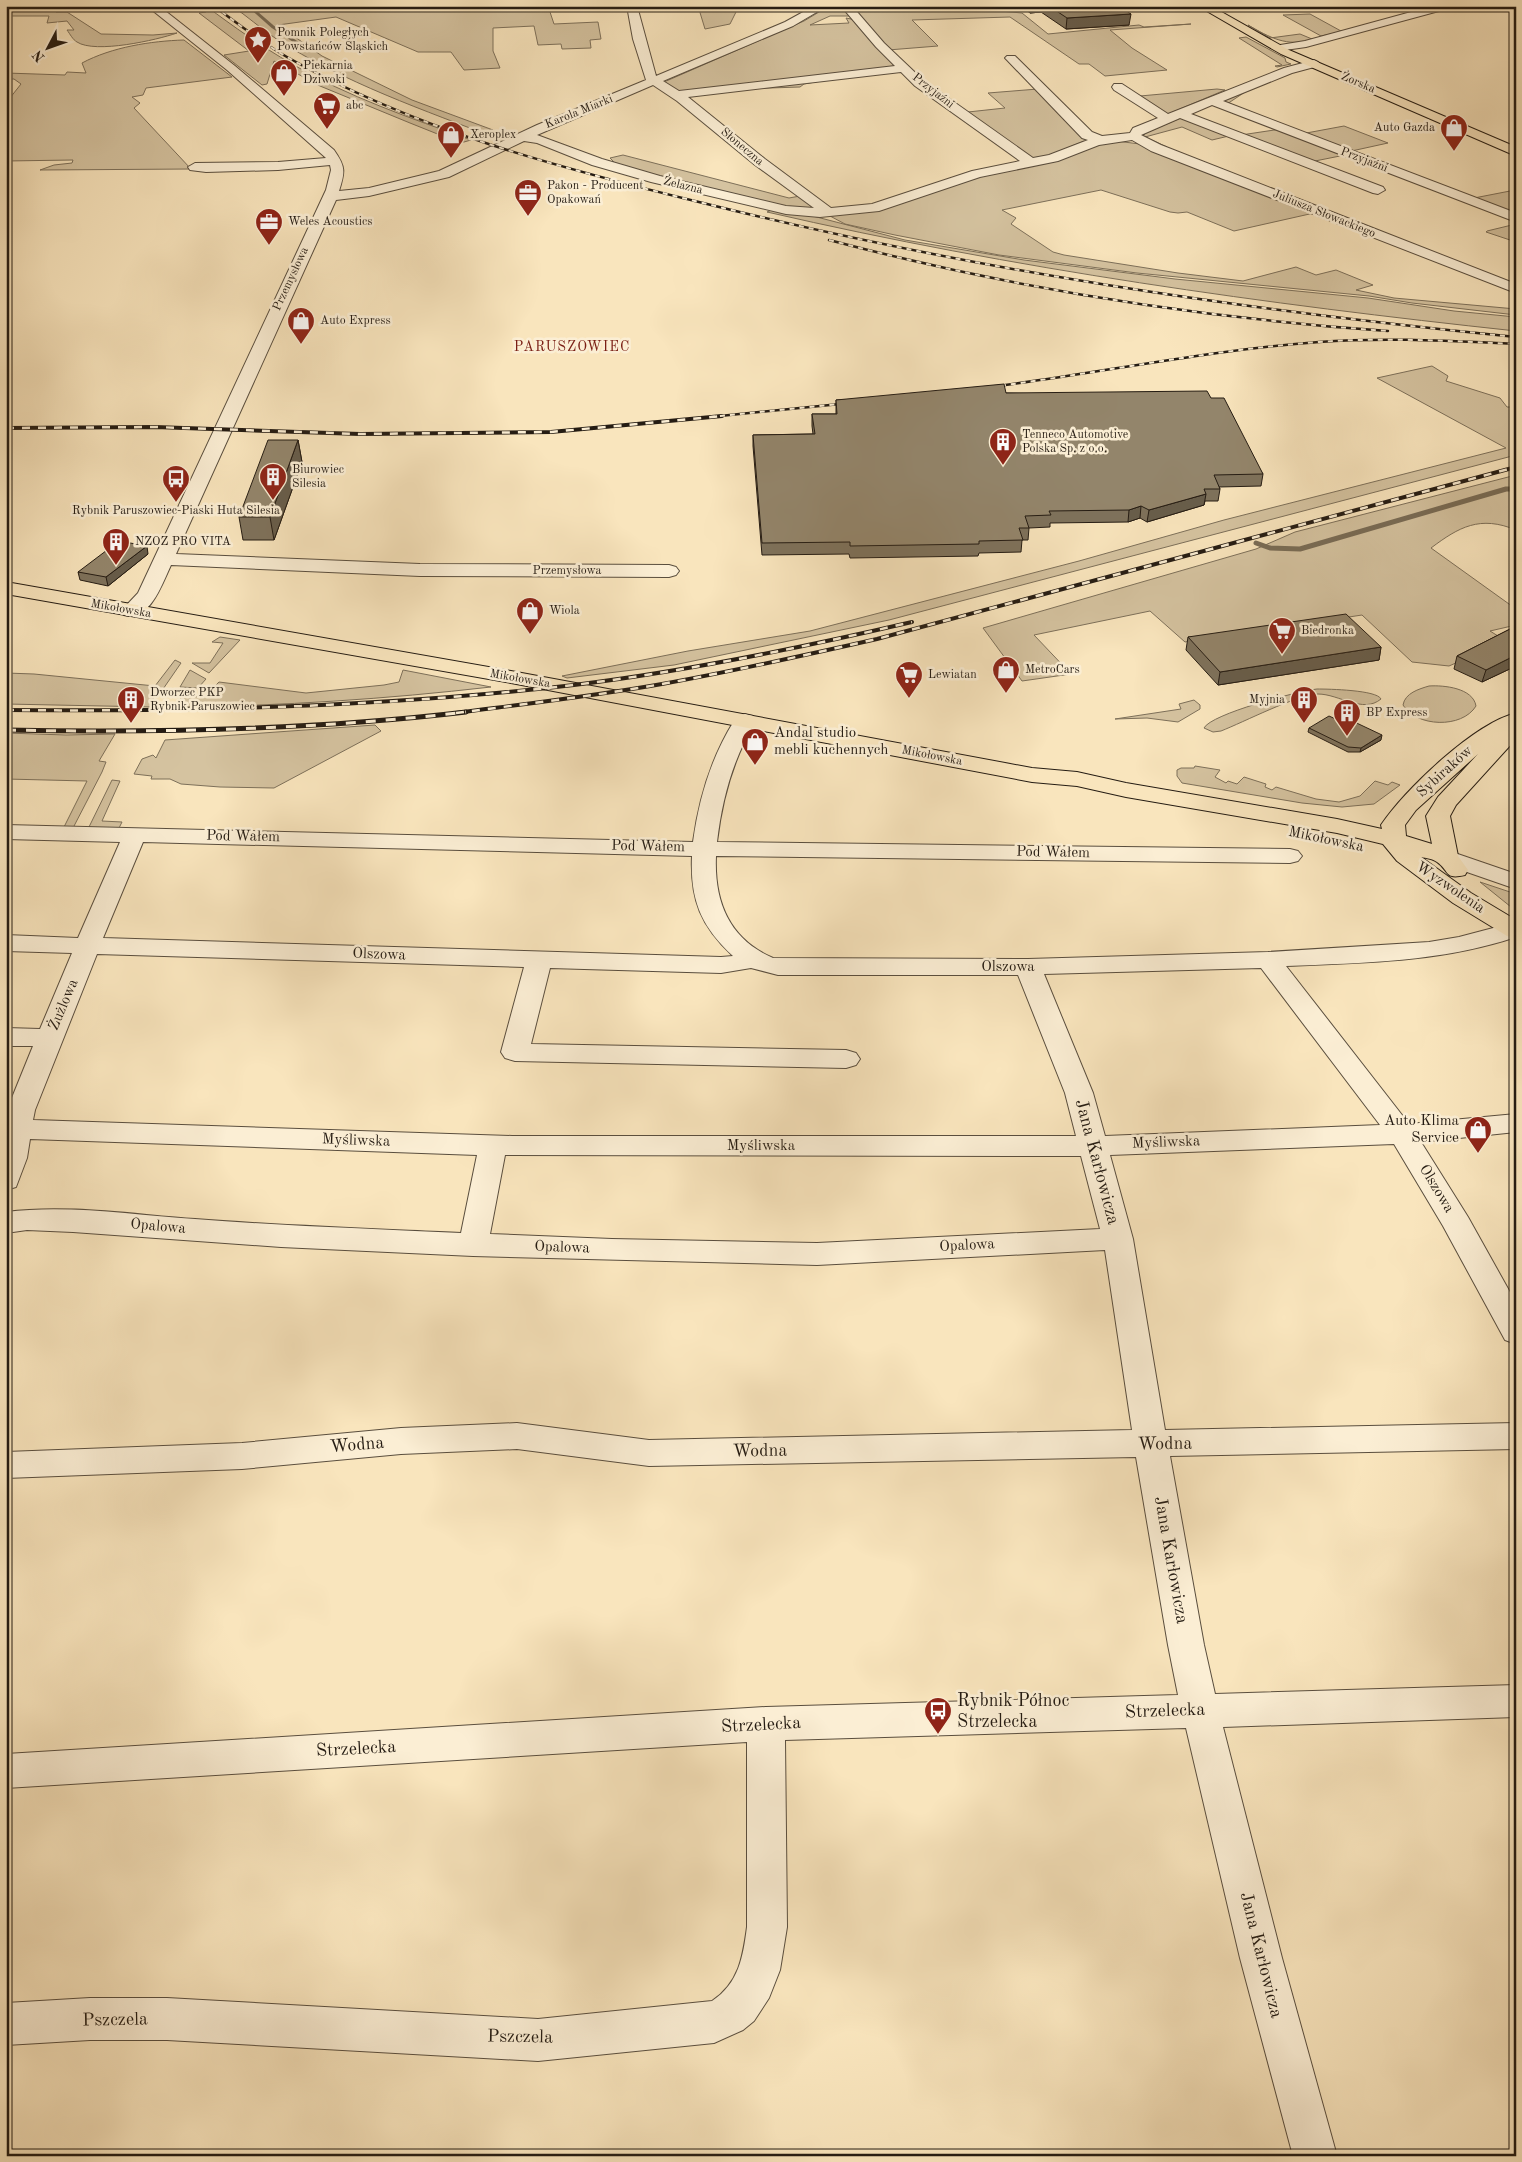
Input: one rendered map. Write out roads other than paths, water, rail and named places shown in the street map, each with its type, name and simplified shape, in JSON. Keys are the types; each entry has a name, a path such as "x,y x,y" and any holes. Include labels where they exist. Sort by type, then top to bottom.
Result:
{"main road":[{"name":"Żorska","path":"1203,6 1278,48 1516,152"},
{"name":"Mikołowska","path":"6,588 745,721 1032,775 1077,779 1126,790 1337,826 1399,848 1446,857"},
{"name":"Sybiraków","path":"1399,848 1393,825 1414,799 1452,764 1494,730 1516,720"},
{"name":"Sybiraków","path":"1446,857 1438,816 1443,806 1516,728"},
{"name":"Wyzwolenia","path":"1399,848 1462,898 1515,930"},
{"name":"Wyzwolenia","path":"1446,857 1463,878 1515,930"}],"street":[{"path":"152,6 250,84 315,140 335,161"},
{"path":"632,6 646,65 650,78 655,81"},
{"name":"Karola Miarki","path":"330,196 359,194 438,176 521,137 800,19 822,6"},
{"name":"Przyjaźni","path":"846,6 880,46 927,88 1031,163"},
{"path":"1278,48 1306,44 1446,6"},
{"path":"1011,58 1087,134 1100,140"},
{"path":"824,213 874,208 977,174 1061,155 1100,140 1134,136 1137,132 1292,68 1314,64"},
{"path":"678,95 905,68"},
{"name":"Słoneczna","path":"655,81 678,95 824,213"},
{"path":"1118,87 1168,119"},
{"name":"Przyjaźni","path":"1212,101 1516,218"},
{"name":"Przyjaźni","path":"1181,114 1378,190"},
{"name":"Juliusza Słowackiego","path":"1134,136 1156,148 1516,289"},
{"name":"Żelazna","path":"521,137 539,140 597,162 656,179 786,210 824,213"},
{"path":"195,167 278,166 335,161"},
{"name":"Przemysłowa","path":"131,611 147,596 330,196 338,175 335,161"},
{"name":"Przemysłowa","path":"164,559 420,570 669,570"},
{"name":"Olszowa","path":"745,721 737,732 726,756 709,811 704,849 705,887 710,910 717,923 751,958 767,965 778,967 1028,967 1268,960 1403,952 1479,941 1515,930"},
{"name":"Pod Wałem","path":"6,832 704,849 1290,856"},
{"name":"Żużlowa","path":"6,1180 12,1129 90,945 120,866 135,835"},
{"name":"Mikołowska","path":"1446,857 1516,882"},
{"name":"Olszowa","path":"6,943 721,965 740,963 751,958"},
{"path":"539,960 515,1052 846,1059"},
{"name":"Olszowa","path":"1268,960 1402,1134 1457,1224 1516,1332"},
{"name":"Jana Karłowicza","path":"1028,967 1073,1077 1118,1239 1150,1445 1186,1645 1200,1710 1263,1966 1315,2156"},
{"path":"6,1037 51,1038"},
{"name":"Myśliwska","path":"12,1129 493,1145 1093,1146 1402,1134 1516,1122"},
{"path":"473,1245 493,1145"},
{"name":"Opalowa","path":"6,1223 28,1220 73,1221 264,1235 473,1245 817,1254 1118,1239"},
{"name":"Wodna","path":"6,1464 242,1456 401,1441 517,1436 649,1453 1150,1445 1516,1436"},
{"name":"Strzelecka","path":"6,1771 766,1724 1516,1701"},
{"name":"Pszczela","path":"6,2024 90,2019 166,2019 538,2040 714,2022 725,2018 742,2005 754,1986 763,1957 767,1927 766,1724"}],"waterway":[{"path":"249,6 273,27 302,46"},
{"path":"1256,543 1270,548 1300,549 1506,489 1516,489"}],"railway":[{"path":"214,6 287,57 336,83 386,106 437,126 542,161 649,190 804,227 1006,268 1107,285 1311,314 1516,337"},
{"path":"829,240 967,273 1106,299 1247,318 1388,331"},
{"path":"991,387 1237,350 1319,342 1392,340 1516,344"},
{"path":"710,417 850,403"},
{"path":"6,428 155,427 360,434 551,432 722,416"},
{"path":"456,713 662,684 877,639 1516,467"},
{"path":"6,710 219,709 361,703 503,692 574,685 702,666 786,650 912,622"},
{"path":"6,730 236,729 351,723 466,712"}],"place":[{"name":"Pomnik Poległych Powstańców Śląskich","path":"258,64"},
{"name":"Piekarnia Dziwoki","path":"284,97"},
{"name":"abc","path":"327,130"},
{"name":"Auto Gazda","path":"1454,152"},
{"name":"Xeroplex","path":"451,159"},
{"name":"Pakon - Producent Opakowań","path":"528,217"},
{"name":"Weles Acoustics","path":"269,246"},
{"name":"Auto Express","path":"301,345"},
{"name":"Tenneco Automotive Polska Sp. z o.o.","path":"1003,466"},
{"name":"Biurowiec Silesia","path":"273,501"},
{"name":"Rybnik Paruszowiec-Piaski Huta Silesia","path":"176,503"},
{"name":"NZOZ PRO VITA","path":"116,566"},
{"name":"Wiola","path":"530,635"},
{"name":"Biedronka","path":"1282,655"},
{"name":"MetroCars","path":"1006,694"},
{"name":"Lewiatan","path":"909,699"},
{"name":"Dworzec PKP Rybnik Paruszowiec","path":"131,724"},
{"name":"Myjnia","path":"1304,724"},
{"name":"BP Express","path":"1347,737"},
{"name":"Andal studio mebli kuchennych","path":"755,766"},
{"name":"Auto Klima Service","path":"1478,1154"},
{"name":"Rybnik Północ Strzelecka","path":"938,1735"}],"district":[{"name":"PARUSZOWIEC","path":"572,347"}]}
